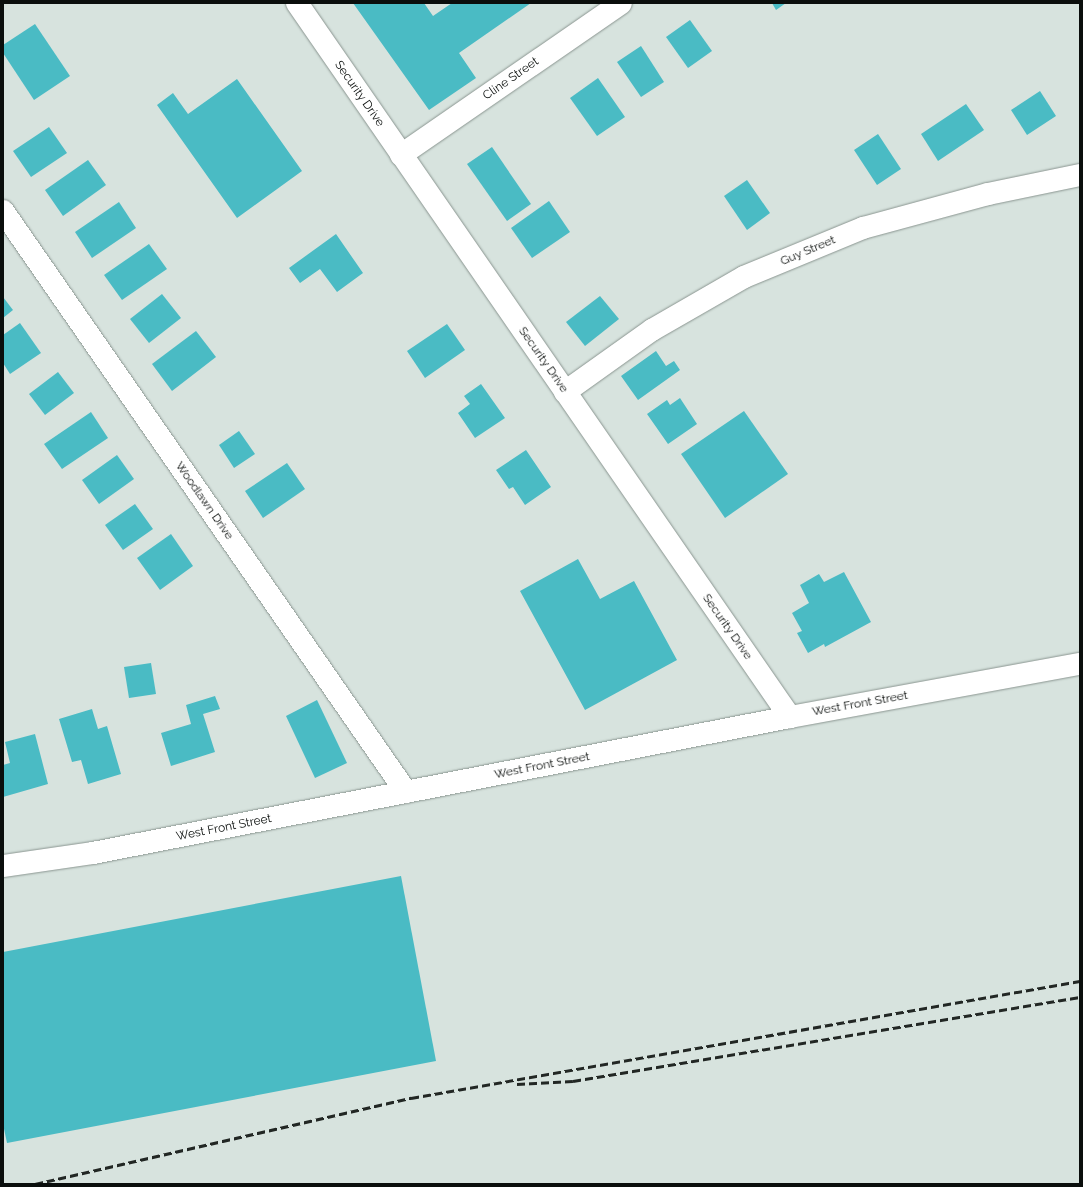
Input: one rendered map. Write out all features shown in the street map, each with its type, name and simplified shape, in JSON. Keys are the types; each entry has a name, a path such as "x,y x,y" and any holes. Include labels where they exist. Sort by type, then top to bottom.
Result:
{"street":[{"name":"Security Drive","path":"297,3 790,717"},
{"name":"Cline Street","path":"401,155 621,3"},
{"name":"Guy Street","path":"565,392 652,330 744,277 863,228 988,194 1080,175"},
{"name":"Woodlawn Drive","path":"3,210 406,792"},
{"name":"West Front Street","path":"3,866 93,853 790,717 1080,664"}],"building":[{"path":"353,3 424,3 433,16 452,3 531,3 459,53 476,78 429,110"},
{"path":"772,3 786,3 776,10"},
{"path":"690,20 712,51 688,68 666,37"},
{"path":"35,24 70,76 34,100 3,53 3,45"},
{"path":"641,46 664,82 641,97 617,62"},
{"path":"598,78 625,117 597,136 570,98"},
{"path":"237,79 302,171 237,218 157,105 173,93 188,114"},
{"path":"1040,91 1056,116 1027,135 1011,110"},
{"path":"966,104 984,130 938,161 921,134"},
{"path":"49,127 67,153 31,177 13,151"},
{"path":"878,134 901,169 877,185 854,150"},
{"path":"492,147 531,204 507,221 467,164"},
{"path":"88,160 106,185 63,216 45,190"},
{"path":"747,180 770,213 747,230 724,196"},
{"path":"549,201 570,232 532,258 511,228"},
{"path":"119,202 136,228 92,258 75,232"},
{"path":"336,234 363,273 337,292 320,269 300,283 289,268"},
{"path":"149,244 167,269 122,300 104,275"},
{"path":"162,294 181,318 149,343 130,319"},
{"path":"600,296 619,319 585,346 566,322"},
{"path":"3,297 13,310 3,318"},
{"path":"20,323 41,353 10,374 3,363 3,335"},
{"path":"447,324 465,350 425,378 407,351"},
{"path":"196,331 216,357 172,391 152,364"},
{"path":"656,351 666,366 674,361 680,370 638,400 621,376"},
{"path":"58,372 74,393 45,415 29,394"},
{"path":"481,384 505,418 475,438 458,413 470,404 464,396"},
{"path":"680,398 697,424 668,444 647,414 667,400 670,405"},
{"path":"744,411 788,474 725,518 681,454"},
{"path":"91,412 108,438 62,469 44,444"},
{"path":"239,431 255,454 234,468 219,445"},
{"path":"526,450 551,487 525,505 513,487 509,489 496,470"},
{"path":"117,455 134,479 99,504 82,480"},
{"path":"287,463 305,489 263,518 245,491"},
{"path":"135,504 153,529 123,550 105,525"},
{"path":"171,534 193,566 160,590 137,558"},
{"path":"578,559 600,599 634,581 677,660 585,710 520,591"},
{"path":"844,572 871,622 825,647 824,644 808,653 797,633 802,631 792,613 809,603 800,585 819,574 824,582"},
{"path":"151,663 156,694 129,698 124,667"},
{"path":"215,696 220,709 203,714 215,752 171,766 161,733 191,724 186,705"},
{"path":"317,700 347,763 315,778 286,716"},
{"path":"92,709 98,729 107,726 121,774 88,784 81,760 72,762 59,719"},
{"path":"35,734 48,784 3,797 3,765 10,763 5,742"},
{"path":"401,876 436,1061 7,1143 3,1124 3,952"}],"railway":[{"path":"35,1184 411,1098 1080,981"},
{"path":"517,1084 573,1081 1080,997"}]}
